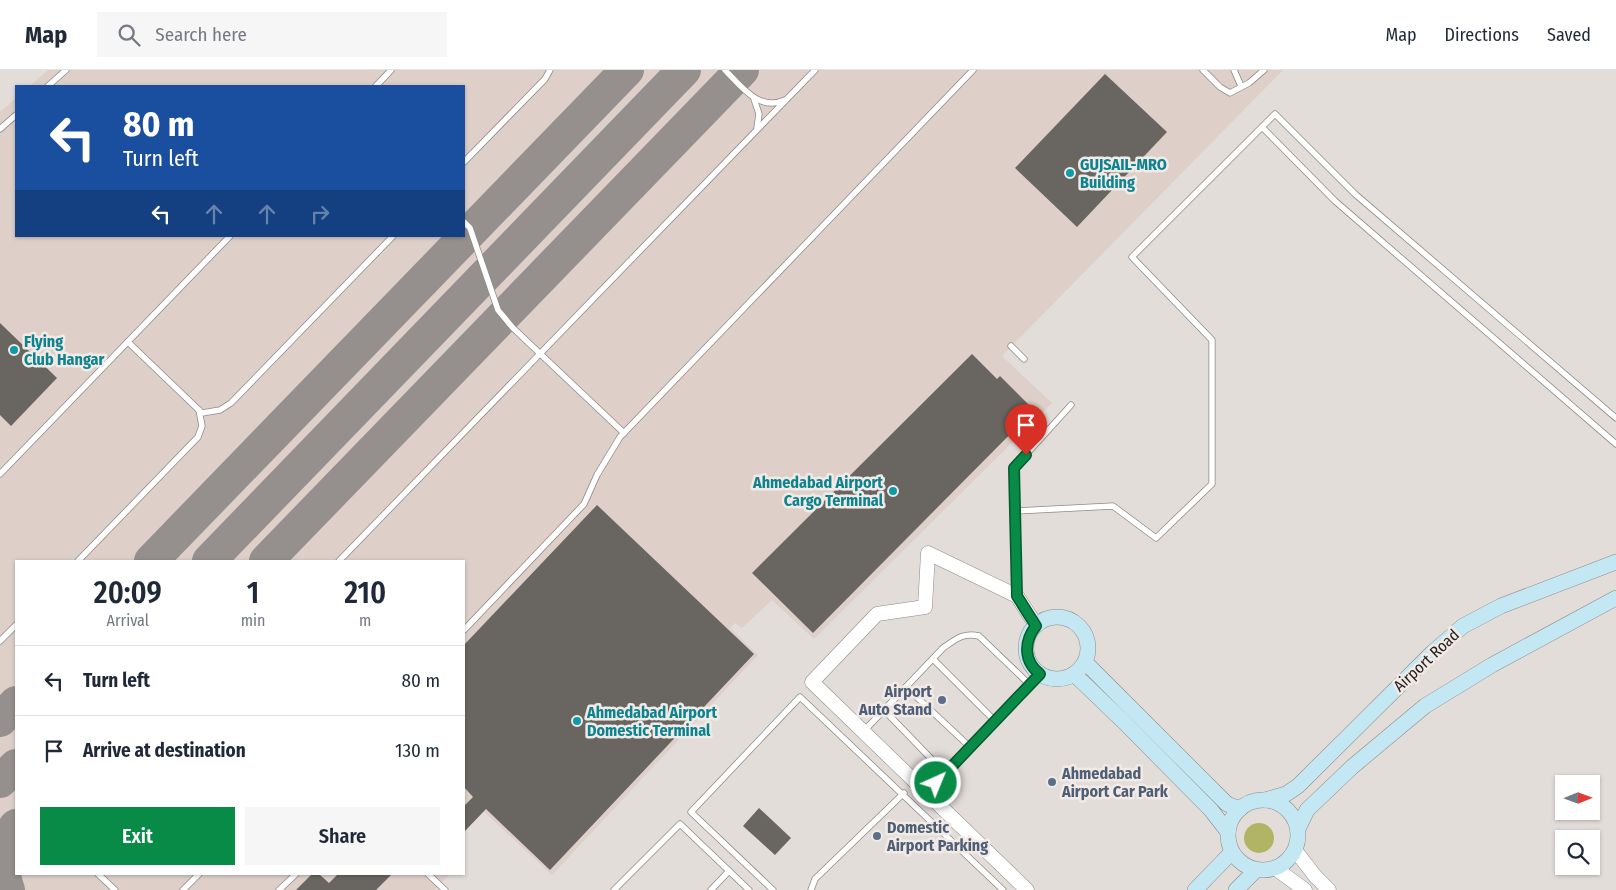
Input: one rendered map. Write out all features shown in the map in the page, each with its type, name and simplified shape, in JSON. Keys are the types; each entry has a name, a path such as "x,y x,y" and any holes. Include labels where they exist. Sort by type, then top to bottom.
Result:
{"main road":[{"name":"Airport Road","path":"1265,800 1286,794 1298,786 1433,652 1463,626 1501,606 1616,562"},
{"name":"Airport Road","path":"1298,829 1307,810 1352,767 1425,706 1492,665 1616,598"},
{"path":"1053,617 1072,620 1079,626 1088,643 1085,662 1074,674 1055,679 1035,679 1027,653 1027,643 1036,626 1053,617"},
{"path":"1085,662 1227,804 1240,809"},
{"path":"1074,674 1211,810 1228,832 1232,852 1247,866 1256,870 1275,868 1290,858 1295,850 1298,829 1294,818 1286,808 1276,802 1265,800 1247,804 1240,809 1234,816 1228,832"},
{"path":"1195,890 1232,852"},
{"path":"1236,890 1256,870"}],"street":[{"path":"1027,890 812,682 877,614 925,607 928,553 1017,596 1036,626"},
{"path":"1295,850 1315,876 1330,890"},
{"path":"1275,868 1305,890"}],"lane":[{"path":"49,85 66,70"},
{"path":"377,85 391,70"},
{"path":"465,161 539,85 550,70"},
{"path":"725,70 753,97 758,105 759,119 751,136"},
{"path":"340,560 814,70"},
{"path":"465,629 584,504 597,475 624,434 973,70"},
{"path":"1202,70 1226,91 1233,92 1264,70"},
{"path":"1234,70 1242,86"},
{"path":"753,97 769,103 787,98"},
{"path":"1015,511 1113,506 1156,538 1212,484 1212,340 1132,257 1275,114 1356,194 1616,418"},
{"path":"0,129 15,116"},
{"path":"1262,127 1335,201 1616,444"},
{"path":"465,223 470,228 498,310 540,354 624,434"},
{"path":"0,474 229,237"},
{"path":"128,342 202,413 214,412 231,403 392,237"},
{"path":"1011,346 1024,359"},
{"path":"1017,596 1014,468 1071,405"},
{"path":"79,560 198,437 202,426 199,410"},
{"path":"0,641 15,626"},
{"path":"862,732 933,659 959,637 969,633 979,636 1035,679 926,794"},
{"path":"933,659 995,721"},
{"path":"906,687 970,747"},
{"path":"773,890 691,812 800,697 904,793 1003,890"},
{"path":"884,710 945,773"},
{"path":"811,890 815,879 904,793"},
{"path":"614,890 680,824 749,890"},
{"path":"711,890 728,871"},
{"path":"99,875 115,890"},
{"path":"183,890 198,875"},
{"path":"280,890 295,875"},
{"path":"429,875 445,890"}],"shaded area":[{"path":"48,70 1283,70 1002,356 1052,403 814,639 772,600 742,628 735,623 730,628 758,655 552,875 480,808 465,824 465,560 15,560 15,875 449,875 434,890 0,890 0,112 15,99 15,237 465,237 465,85 31,85"}],"green space":[{"path":"1259,823 1270,827 1274,838 1270,849 1259,853 1248,849 1244,838 1248,827"}],"building":[{"path":"1105,74 1167,132 1077,227 1015,168"},
{"name":"Flying Club Hangar","path":"0,323 57,378 11,426 0,415"},
{"name":"Ahmedabad Airport Cargo Terminal","path":"972,354 997,379 1000,376 1034,410 813,633 752,573"},
{"name":"Ahmedabad Airport Domestic Terminal","path":"597,505 754,654 550,870 486,809 465,831 465,805 473,797 465,788 465,644"},
{"path":"759,808 791,838 775,855 743,826"},
{"path":"311,875 320,875 329,883 337,875 391,875 376,890 296,890"}],"taxiway":[{"path":"152,560 627,70"},
{"path":"210,560 684,70"},
{"path":"267,560 742,70"},
{"path":"0,720 15,704"},
{"path":"0,781 15,767"},
{"path":"8,890 5,882 3,856 7,840 15,827"}],"place":[{"name":"GUJSAIL-MRO Building","path":"1070,173"},
{"name":"Flying Club Hangar","path":"14,350"},
{"name":"Ahmedabad Airport Cargo Terminal","path":"893,491"},
{"name":"Airport Auto Stand","path":"942,700"},
{"name":"Ahmedabad Airport Domestic Terminal","path":"577,721"},
{"name":"Ahmedabad Airport Car Park","path":"1052,782"},
{"name":"Domestic Airport Parking","path":"877,836"}],"route":[{"path":"936,783 1040,674 1030,663 1027,653 1027,643 1030,634 1036,626 1017,596 1014,468 1026,455"}]}
